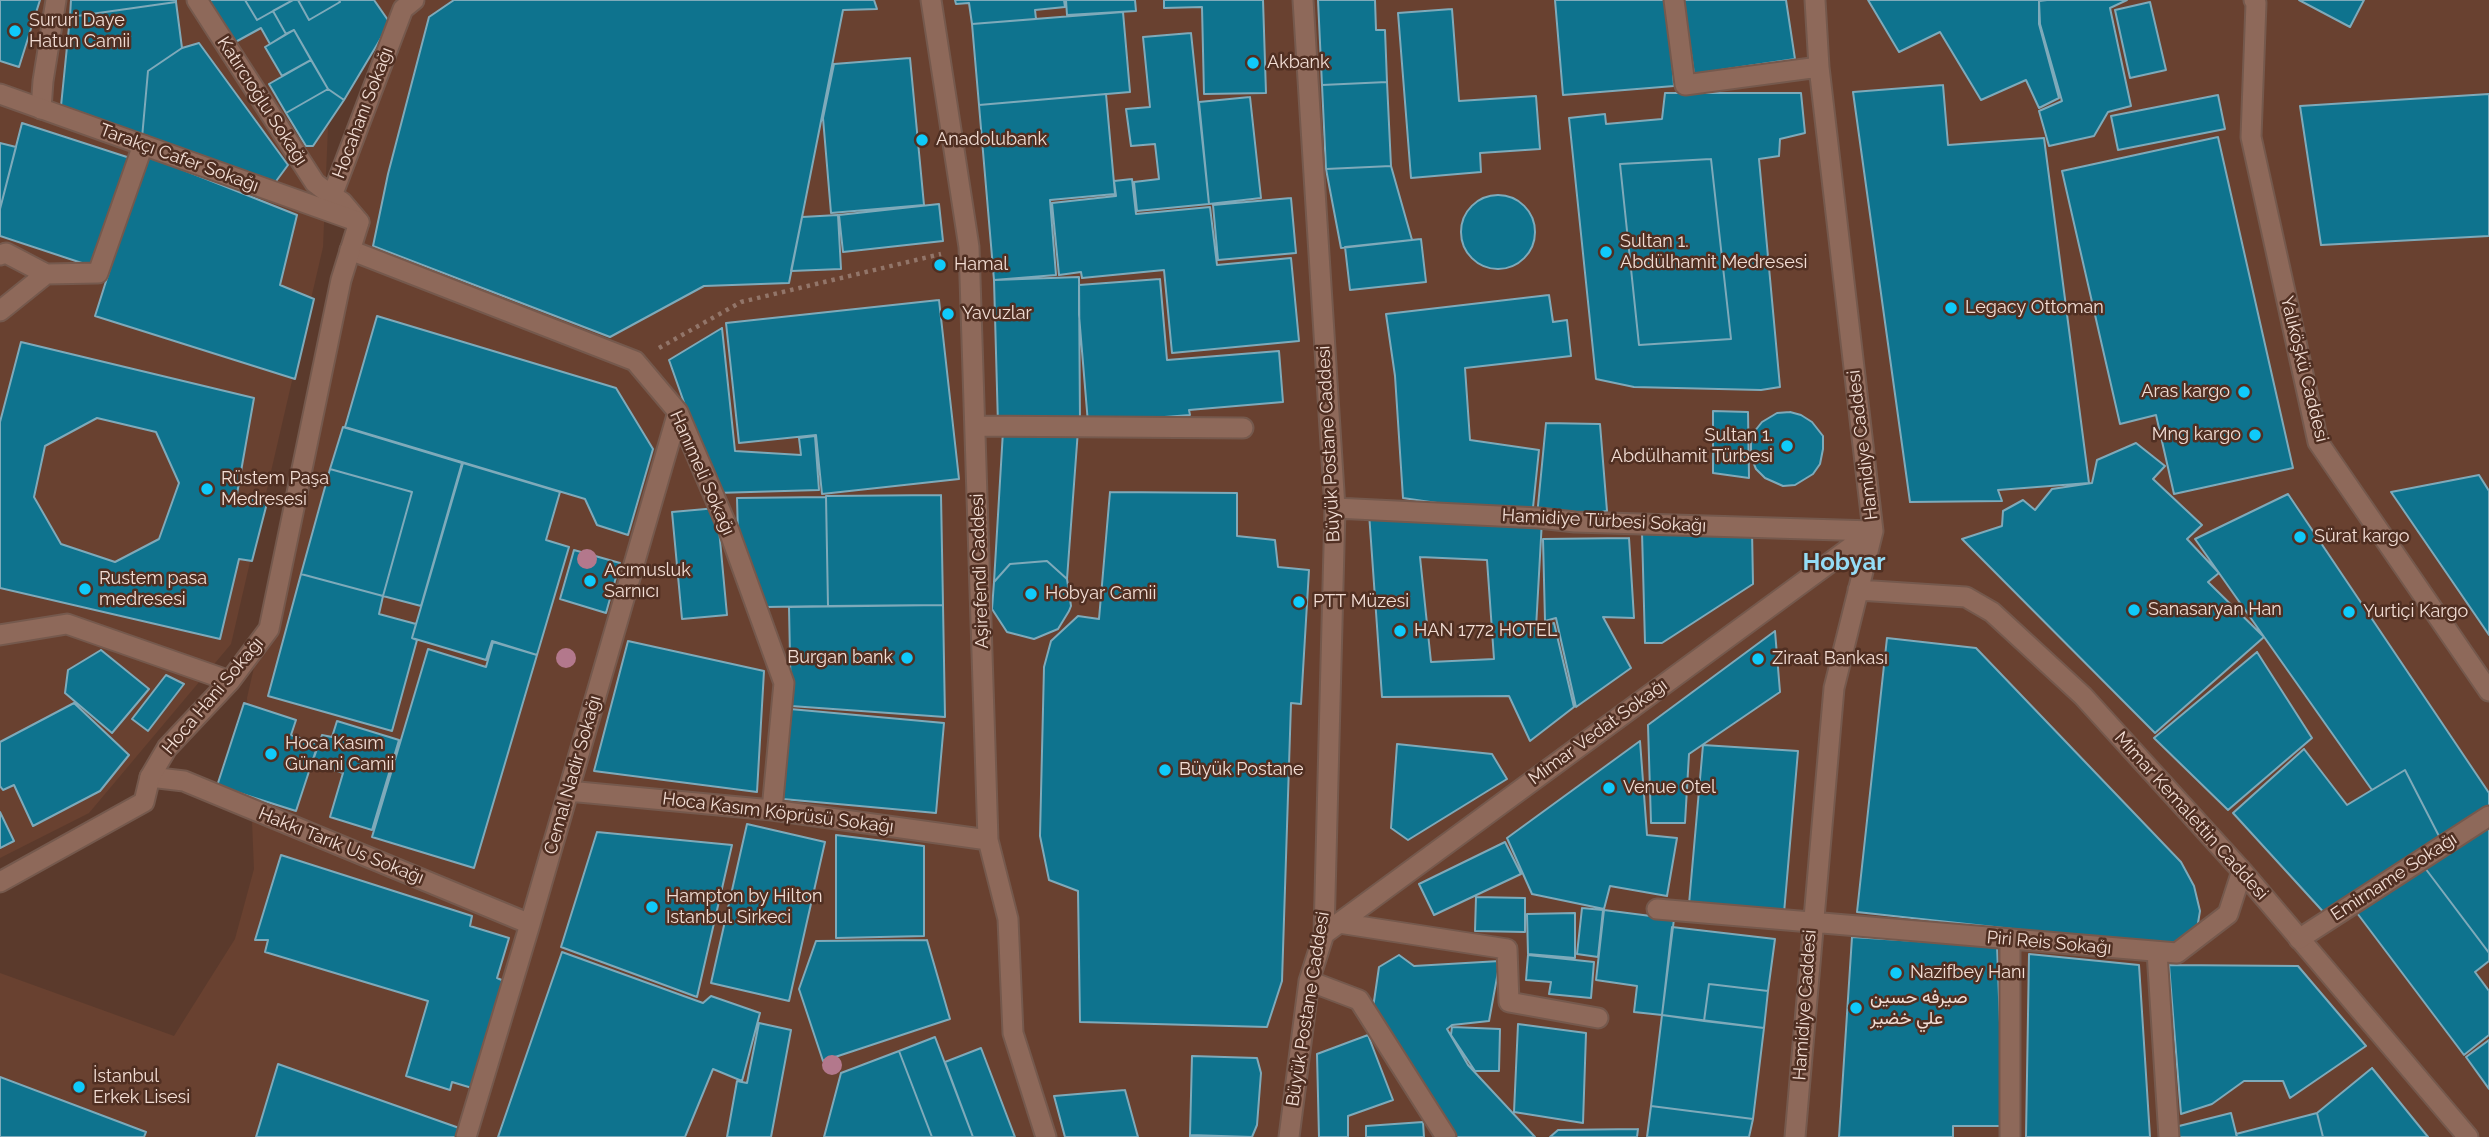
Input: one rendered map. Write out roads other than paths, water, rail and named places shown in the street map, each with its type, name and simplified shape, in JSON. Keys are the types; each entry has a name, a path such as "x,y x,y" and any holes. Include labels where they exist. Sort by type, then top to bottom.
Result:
{"street":[{"path":"41,109 56,0"},
{"name":"Katırcıoğlu Sokağı","path":"197,0 315,183 332,196"},
{"name":"Aşirefendi Caddesi","path":"931,0 969,247 988,840 1007,919 1013,1034 1046,1137"},
{"name":"Büyük Postane Caddesi","path":"1289,1137 1309,982 1331,928 1335,508 1303,0"},
{"path":"1674,0 1685,85 1819,67"},
{"name":"Hamidiye Caddesi","path":"1795,1137 1834,688 1873,531 1819,67 1815,0"},
{"name":"Yalıköşkü Caddesi","path":"2254,0 2251,137 2318,442 2489,691"},
{"name":"Hocahanı Sokağı","path":"359,222 342,202 332,196 403,3"},
{"name":"Tarakçı Cafer Sokağı","path":"0,94 359,222"},
{"path":"0,255 6,253 46,274 98,273 143,145"},
{"name":"Hoca Hani Sokağı","path":"0,882 144,802 150,777 167,747 230,681 269,629 341,280 359,222"},
{"name":"Hanımeli Sokağı","path":"350,250 635,361 677,412 729,531 784,683 772,810"},
{"path":"0,311 46,274"},
{"name":"Cemal Nadir Sokağı","path":"466,1137 677,412"},
{"path":"975,426 1243,428"},
{"name":"Hamidiye Türbesi Sokağı","path":"1335,508 1574,522 1873,531"},
{"name":"Mimar Vedat Sokağı","path":"1331,928 1873,531"},
{"name":"Mimar Kemalettin Caddesi","path":"1858,590 1966,597 1992,612 2083,696 2242,871 2468,1137"},
{"path":"0,635 67,624 230,681"},
{"name":"Hakkı Tarık Us Sokağı","path":"150,777 184,781 530,924"},
{"name":"Hoca Kasım Köprüsü Sokağı","path":"568,791 772,810 988,840"},
{"name":"Emirname Sokağı","path":"2299,939 2489,816"},
{"name":"Piri Reis Sokağı","path":"1657,909 2177,953 2228,914 2242,871"},
{"path":"1331,928 1507,949 1509,1002 1598,1018"},
{"path":"2010,939 2010,1137"},
{"path":"2157,952 2169,1137"},
{"path":"1309,982 1359,1000 1446,1137"}],"place":[{"name":"Sururi Daye Hatun Camii","path":"15,31"},
{"name":"Akbank","path":"1253,63"},
{"name":"Anadolubank","path":"922,140"},
{"name":"Sultan 1. Abdülhamit Medresesi","path":"1606,252"},
{"name":"Hamal","path":"940,265"},
{"name":"Legacy Ottoman","path":"1951,308"},
{"name":"Yavuzlar","path":"948,314"},
{"name":"Aras kargo","path":"2244,392"},
{"name":"Mng kargo","path":"2255,435"},
{"name":"Sultan 1. Abdülhamit Türbesi","path":"1787,446"},
{"name":"Rüstem Paşa Medresesi","path":"207,489"},
{"name":"Sürat kargo","path":"2300,537"},
{"name":"Acımusluk Sarnıcı","path":"590,581"},
{"name":"Rustem pasa medresesi","path":"85,589"},
{"name":"Hobyar Camii","path":"1031,594"},
{"name":"PTT Müzesi","path":"1299,602"},
{"name":"Sanasaryan Han","path":"2134,610"},
{"name":"Yurtiçi Kargo","path":"2349,612"},
{"name":"HAN 1772 HOTEL","path":"1400,631"},
{"name":"Burgan bank","path":"907,658"},
{"name":"Ziraat Bankası","path":"1758,659"},
{"name":"Hoca Kasım Günani Camii","path":"271,754"},
{"name":"Büyük Postane","path":"1165,770"},
{"name":"Venue Otel","path":"1609,788"},
{"name":"Hampton by Hilton Istanbul Sirkeci","path":"652,907"},
{"name":"Nazifbey Hanı","path":"1896,973"},
{"name":"صيرفه حسين علي خضير","path":"1856,1008"},
{"name":"İstanbul Erkek Lisesi","path":"79,1087"}],"district":[{"name":"Hobyar","path":"1844,563"}]}
